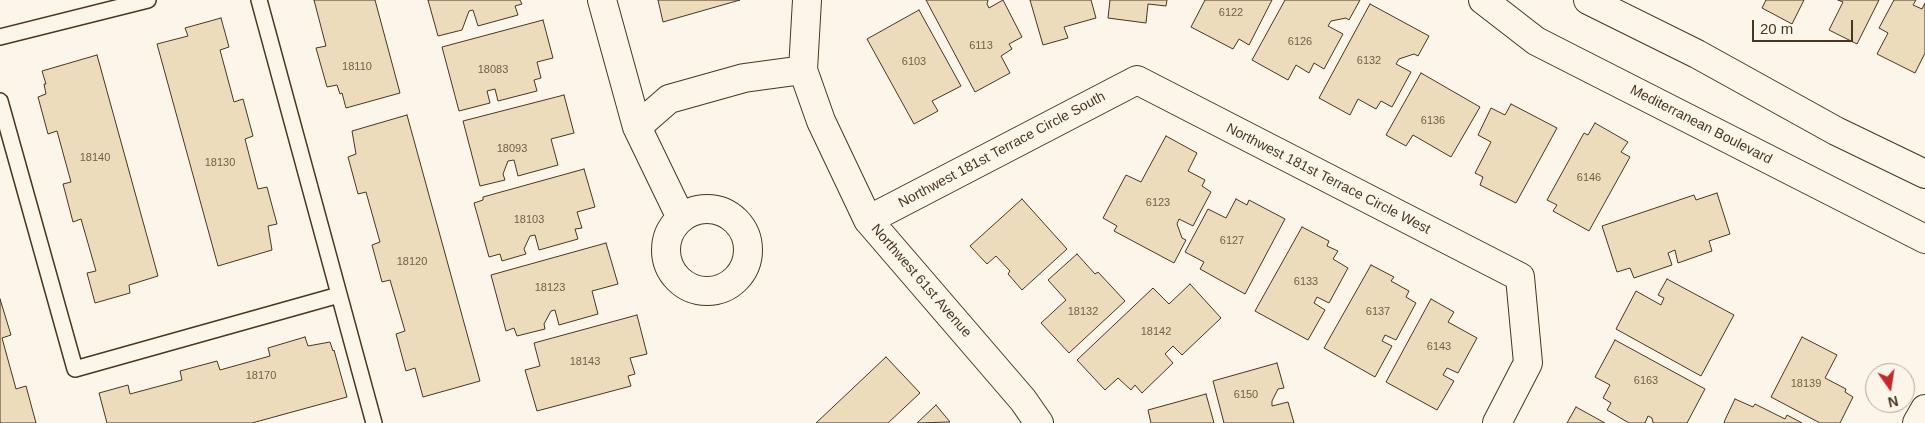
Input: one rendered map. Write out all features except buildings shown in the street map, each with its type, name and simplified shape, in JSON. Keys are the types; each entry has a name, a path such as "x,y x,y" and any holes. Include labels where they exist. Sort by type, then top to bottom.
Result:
{"street":[{"path":"602,0 636,127 681,218"},
{"path":"636,127 669,99 744,78 804,70 807,0"},
{"name":"Mediterranean Boulevard","path":"1483,0 1536,41 1925,239"},
{"path":"1588,0 1697,54 1836,131 1925,174"},
{"name":"Northwest 61st Avenue","path":"804,70 822,121 868,220 1016,393 1039,423"},
{"name":"Northwest 181st Terrace Circle South","path":"868,220 1137,80"},
{"name":"Northwest 181st Terrace Circle West","path":"1137,80 1520,277 1528,363 1497,423"},
{"path":"1917,423 1925,408"}],"lane":[{"path":"0,37 148,0"},
{"path":"259,0 374,423"},
{"path":"0,101 76,369 339,295"}]}
